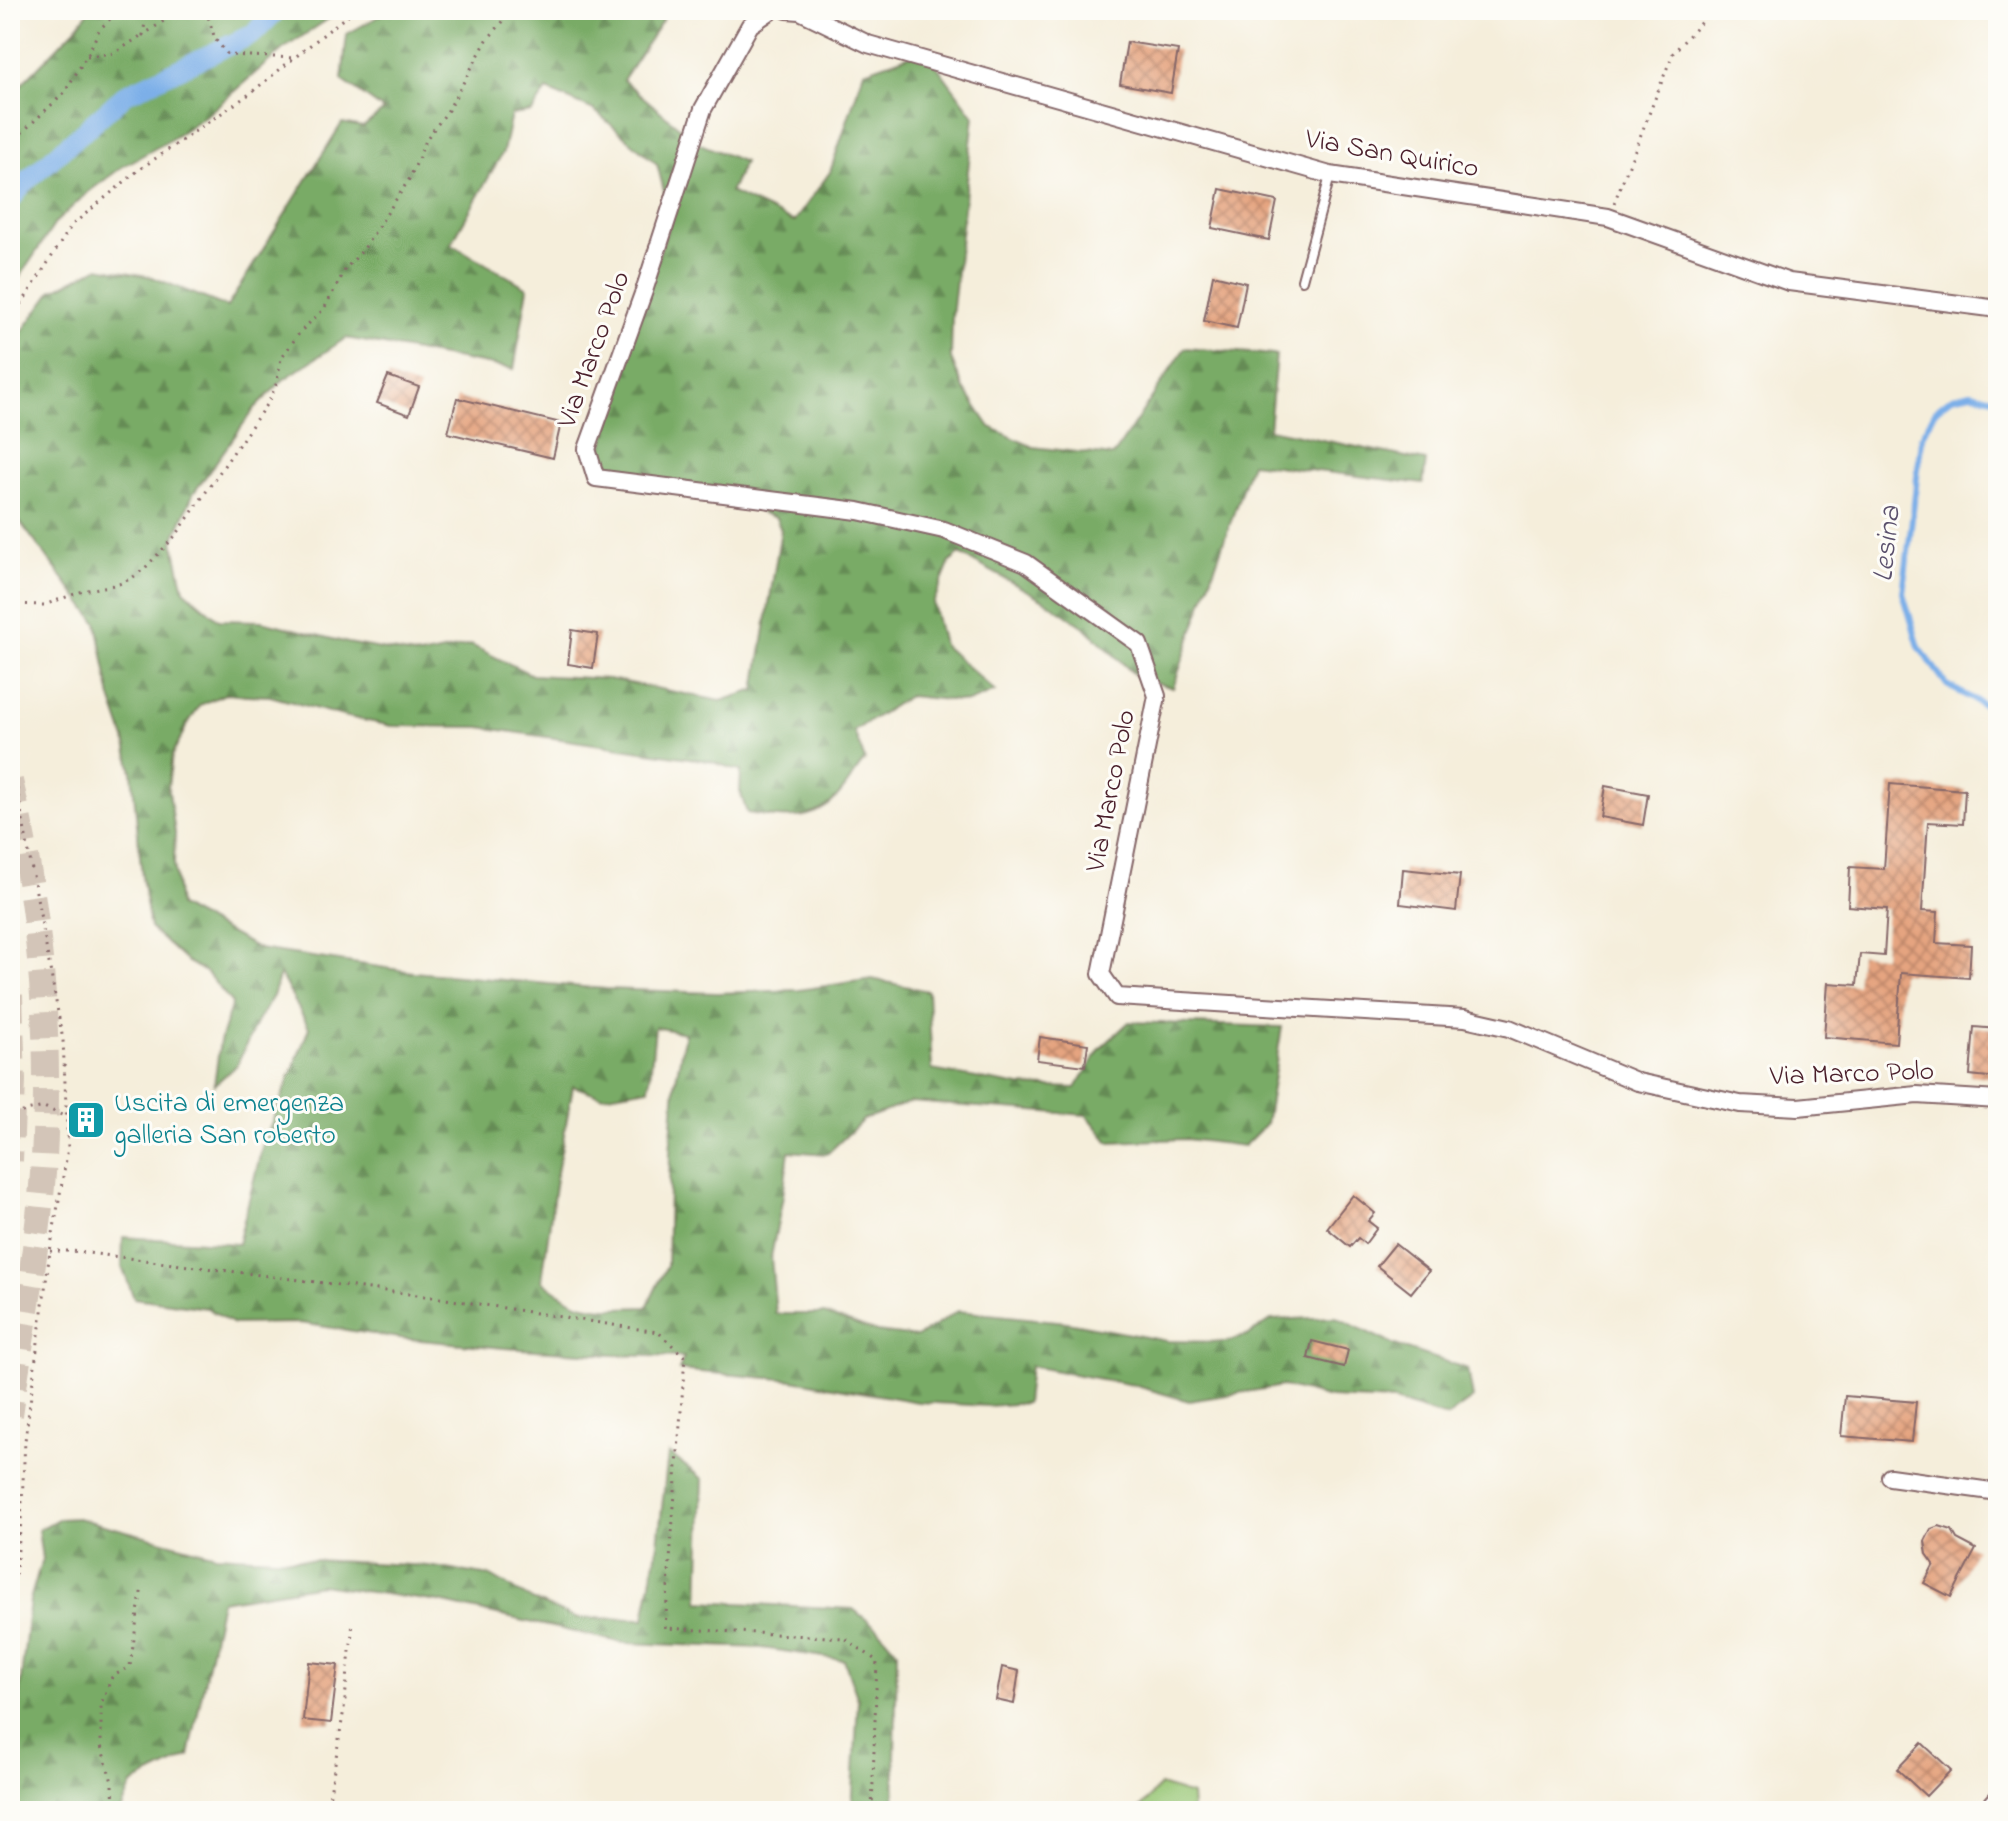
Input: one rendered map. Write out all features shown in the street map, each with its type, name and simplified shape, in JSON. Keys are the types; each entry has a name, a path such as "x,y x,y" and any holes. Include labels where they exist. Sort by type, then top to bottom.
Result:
{"main road":[{"path":"1990,1811 1998,1802"}],"street":[{"name":"Via Marco Polo","path":"772,10 750,25 703,109 644,291 587,449 596,478 858,511 944,530 1026,563 1139,644 1157,696 1101,974 1117,997 1465,1018 1509,1028 1638,1082 1740,1104 1798,1107 1917,1095 1998,1100"},
{"name":"Via San Quirico","path":"787,10 800,11 868,44 1330,175 1608,217 1789,282 1998,309"},
{"path":"1890,1477 1998,1492"}],"lane":[{"path":"1302,280 1330,175"}],"path":[{"path":"10,144 64,93 99,30 119,10"},
{"path":"143,35 147,10"},
{"path":"87,56 115,53 180,10"},
{"path":"206,10 215,39 228,55 295,58"},
{"path":"10,316 24,300 72,225 140,169 248,95 354,10"},
{"path":"10,604 44,605 83,591 119,584 132,578 166,547 270,399 281,358 301,331 324,309 346,268 363,250 410,178 427,138 447,112 487,40 513,10"},
{"path":"1608,217 1673,53 1712,10"},
{"path":"10,766 15,777 63,1040 68,1148 50,1251 25,1441 21,1522 10,1622"},
{"path":"10,1104 18,1113 44,1107 66,1117"},
{"path":"50,1251 72,1251 433,1297 658,1332 685,1357 665,1628 845,1638 877,1661 872,1811"},
{"path":"114,1811 113,1785 101,1746 101,1704 112,1677 130,1666 142,1586"},
{"path":"327,1811 344,1709 353,1622"}],"green space":[{"path":"90,10 342,10 283,49 209,113 122,167 87,193 56,222 10,292 10,96"},
{"path":"390,10 669,10 623,80 698,143 744,162 730,192 794,222 830,172 864,71 925,50 974,116 952,317 951,359 963,387 990,427 1033,447 1113,456 1185,348 1276,355 1269,429 1426,461 1423,484 1251,463 1173,688 1137,677 1086,628 1044,600 960,554 950,562 933,603 943,645 995,691 968,702 909,696 854,731 865,760 843,791 819,811 808,815 784,818 747,813 740,791 741,771 709,761 480,727 392,726 270,696 225,694 200,705 172,755 168,786 175,833 174,863 179,906 259,949 413,972 606,989 717,993 799,990 872,979 928,991 932,1070 1020,1086 1076,1088 1100,1049 1129,1022 1282,1027 1266,1124 1244,1146 1186,1139 1109,1142 1087,1115 911,1102 864,1119 827,1154 789,1151 771,1257 776,1314 824,1314 877,1332 917,1337 958,1311 1067,1322 1167,1341 1226,1342 1250,1334 1271,1320 1336,1317 1392,1344 1468,1369 1473,1398 1447,1417 1394,1401 1330,1398 1283,1386 1189,1401 1133,1385 1030,1366 1026,1403 988,1406 918,1402 793,1380 679,1370 684,1357 504,1348 399,1338 300,1323 233,1324 207,1308 134,1298 122,1267 123,1237 238,1244 262,1147 309,1028 280,974 273,996 256,1023 237,1065 214,1085 220,1041 232,1003 207,973 186,961 150,928 132,772 111,698 97,623 10,509 10,348 52,291 99,267 152,277 227,307 342,123 363,127 384,110 342,80 347,34","holes":["547,90 594,110 657,164 671,218 617,383 617,398 597,465 701,490 776,518 781,530 755,690 721,701 609,679 532,675 471,645 420,656 348,643 262,621 219,620 184,590 173,541 193,494 255,408 283,380 346,338 514,369 528,288 451,244 503,152 511,115 532,112","655,1027 685,1033 675,1084 667,1265 647,1307 591,1307 568,1299 542,1280 573,1086 602,1096 649,1088"]},
{"path":"668,1453 703,1479 699,1601 853,1609 877,1628 897,1651 894,1811 852,1811 858,1700 844,1660 762,1648 624,1643 439,1602 321,1585 221,1601 189,1756 132,1784 121,1811 10,1811 10,1777 30,1600 42,1559 38,1530 58,1519 78,1518 216,1555 428,1566 491,1576 534,1601 576,1618 644,1619 658,1544"},
{"path":"1160,1785 1191,1795 1192,1811 1138,1811"}],"building":[{"path":"1127,42 1178,50 1171,93 1120,84"},
{"path":"1220,189 1277,201 1269,240 1212,228"},
{"path":"1213,275 1246,283 1237,328 1204,321"},
{"path":"388,376 419,387 409,415 377,403"},
{"path":"457,398 561,423 553,458 448,433"},
{"path":"572,630 598,634 593,668 568,664"},
{"path":"1890,784 1965,790 1963,824 1928,822 1922,911 1938,912 1936,943 1971,945 1969,978 1901,973 1896,1043 1824,1037 1828,983 1857,985 1860,954 1884,956 1887,909 1848,906 1850,867 1884,869"},
{"path":"1605,786 1648,794 1643,825 1600,817"},
{"path":"1403,869 1460,875 1456,911 1400,904"},
{"path":"1974,1027 1998,1029 1998,1078 1970,1075"},
{"path":"1040,1037 1088,1044 1085,1066 1037,1060"},
{"name":"Uscita di emergenza galleria San roberto","path":"81,1106 92,1106 91,1134 81,1133"},
{"path":"1353,1195 1375,1213 1368,1221 1377,1228 1365,1244 1358,1238 1350,1247 1327,1228"},
{"path":"1395,1244 1429,1271 1411,1293 1377,1266"},
{"path":"1312,1341 1348,1350 1344,1367 1308,1358"},
{"path":"1845,1396 1916,1402 1912,1442 1841,1436"},
{"path":"1939,1526 1952,1530 1957,1539 1976,1549 1951,1597 1924,1583 1934,1564 1927,1554 1925,1541 1931,1529"},
{"path":"309,1662 338,1665 331,1723 303,1720"},
{"path":"1002,1667 1019,1671 1014,1704 996,1700"},
{"path":"1922,1743 1951,1770 1926,1796 1897,1769"}],"waterway":[{"path":"10,201 22,185 126,94 253,34 277,10"},
{"name":"Lesina","path":"1998,399 1971,393 1952,397 1936,410 1922,436 1903,593 1919,647 1947,685 1998,713"}],"tunnel":[{"path":"10,781 30,878 42,976 46,1074 40,1203 10,1415"},
{"path":"10,995 13,1080 10,1161"}],"place":[{"name":"Uscita di emergenza galleria San roberto","path":"86,1120"}]}
